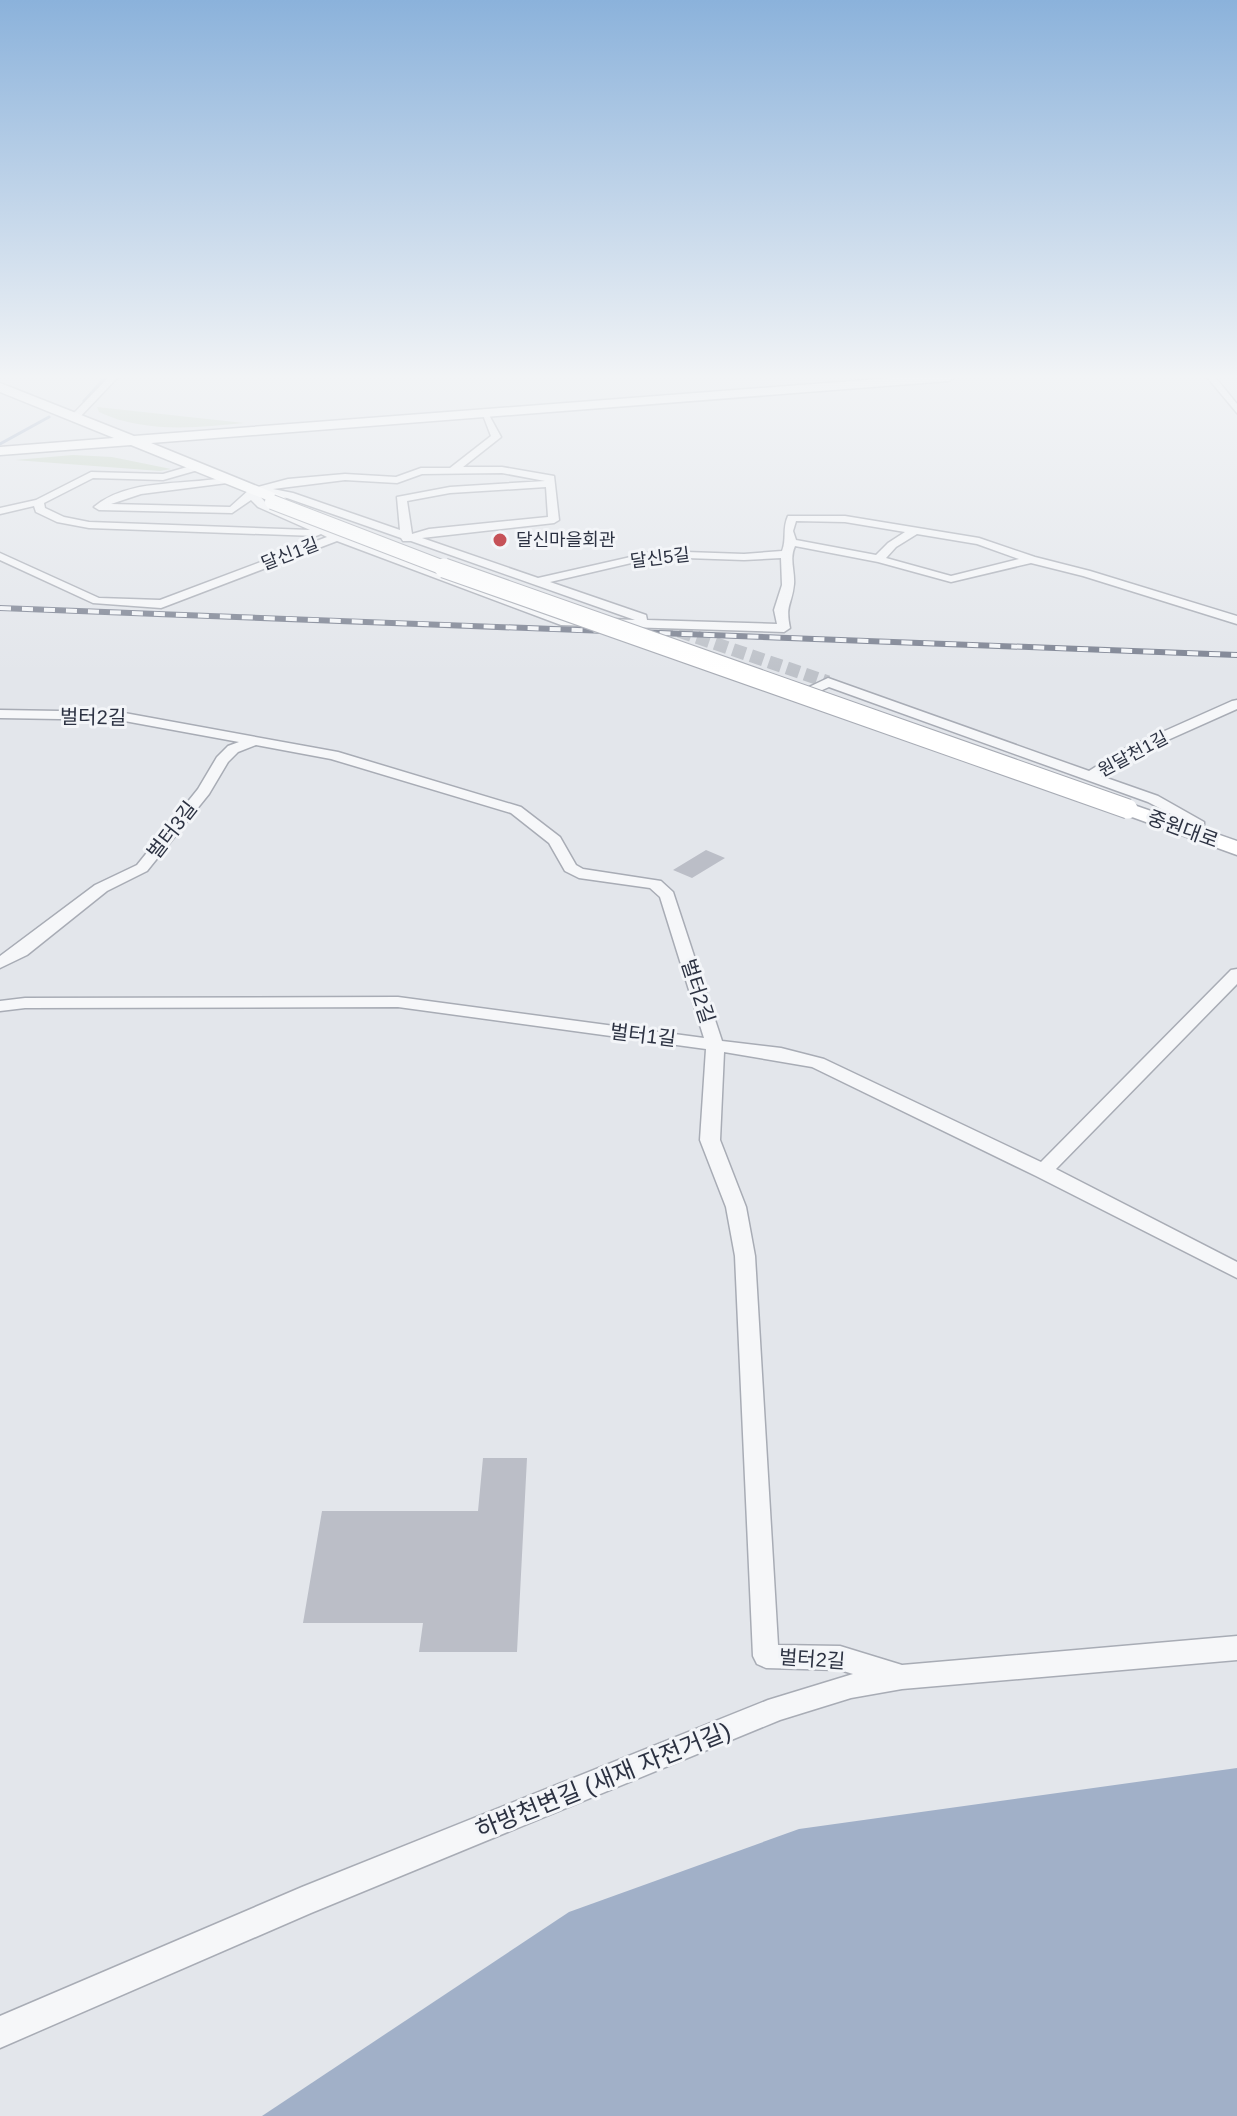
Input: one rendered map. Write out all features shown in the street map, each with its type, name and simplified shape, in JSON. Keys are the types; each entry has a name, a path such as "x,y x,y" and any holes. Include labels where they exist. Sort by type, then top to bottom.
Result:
{"street":[{"path":"0,511 39,502 90,476"},
{"path":"118,476 167,476"},
{"path":"215,476 449,570 1132,806"},
{"path":"218,477 110,499 99,507 232,510 253,492 288,482 345,477 397,480 408,476"},
{"path":"449,476 445,480 450,490"},
{"path":"407,539 429,532 554,520 554,494 550,478 543,476"},
{"path":"407,539 401,499 450,490 550,484"},
{"path":"253,492 262,505 337,537 561,621 784,628 780,610 788,585 788,548"},
{"path":"253,492 289,495 407,539 661,625"},
{"name":"달신1길","path":"39,502 40,510 89,525 266,531 337,537"},
{"name":"달신5길","path":"788,548 792,518 845,519 979,541 1031,560 1086,573 1237,620"},
{"path":"879,559 892,545 913,532"},
{"name":"달신1길","path":"0,556 97,601 161,604 337,537"},
{"name":"달신5길","path":"536,582 657,554 744,557 788,548 879,559 951,579 1031,560"},
{"path":"1091,776 828,682 793,697 1105,808 1169,824"},
{"name":"원달천1길","path":"1091,776 1127,753 1237,704"},
{"name":"벌터2길","path":"0,714 119,716 333,755 516,810 555,840 570,868 579,873 655,884 667,895 715,1045 710,1140 736,1207 745,1256 766,1656 840,1658 902,1677"},
{"name":"벌터3길","path":"0,963 21,951 101,888 142,868 204,791 222,760 233,749 254,741"},
{"name":"원달천1길","path":"1091,776 1153,799 1199,825"},
{"name":"중원대로","path":"1132,806 1169,824 1237,848"},
{"name":"중원대로","path":"1132,806 1237,838"},
{"path":"1043,1171 1237,974"},
{"name":"벌터1길","path":"0,1006 25,1003 398,1002 715,1045 818,1063 1043,1171 1237,1271"},
{"name":"하방천변길 (새재 자전거길)","path":"0,2032 302,1902 777,1709 851,1686 902,1677 1237,1648"}],"water":[{"path":"1237,1768 1237,2116 262,2116 569,1912 799,1829"}],"building":[{"path":"706,850 725,858 692,878 673,870"},
{"path":"483,1458 527,1458 517,1652 419,1652 423,1623 303,1623 322,1511 478,1511"}],"tunnel":[{"path":"661,625 828,682"}],"railway":[{"path":"0,608 1237,655"}],"place":[{"name":"달신마을회관","path":"500,540"}]}
